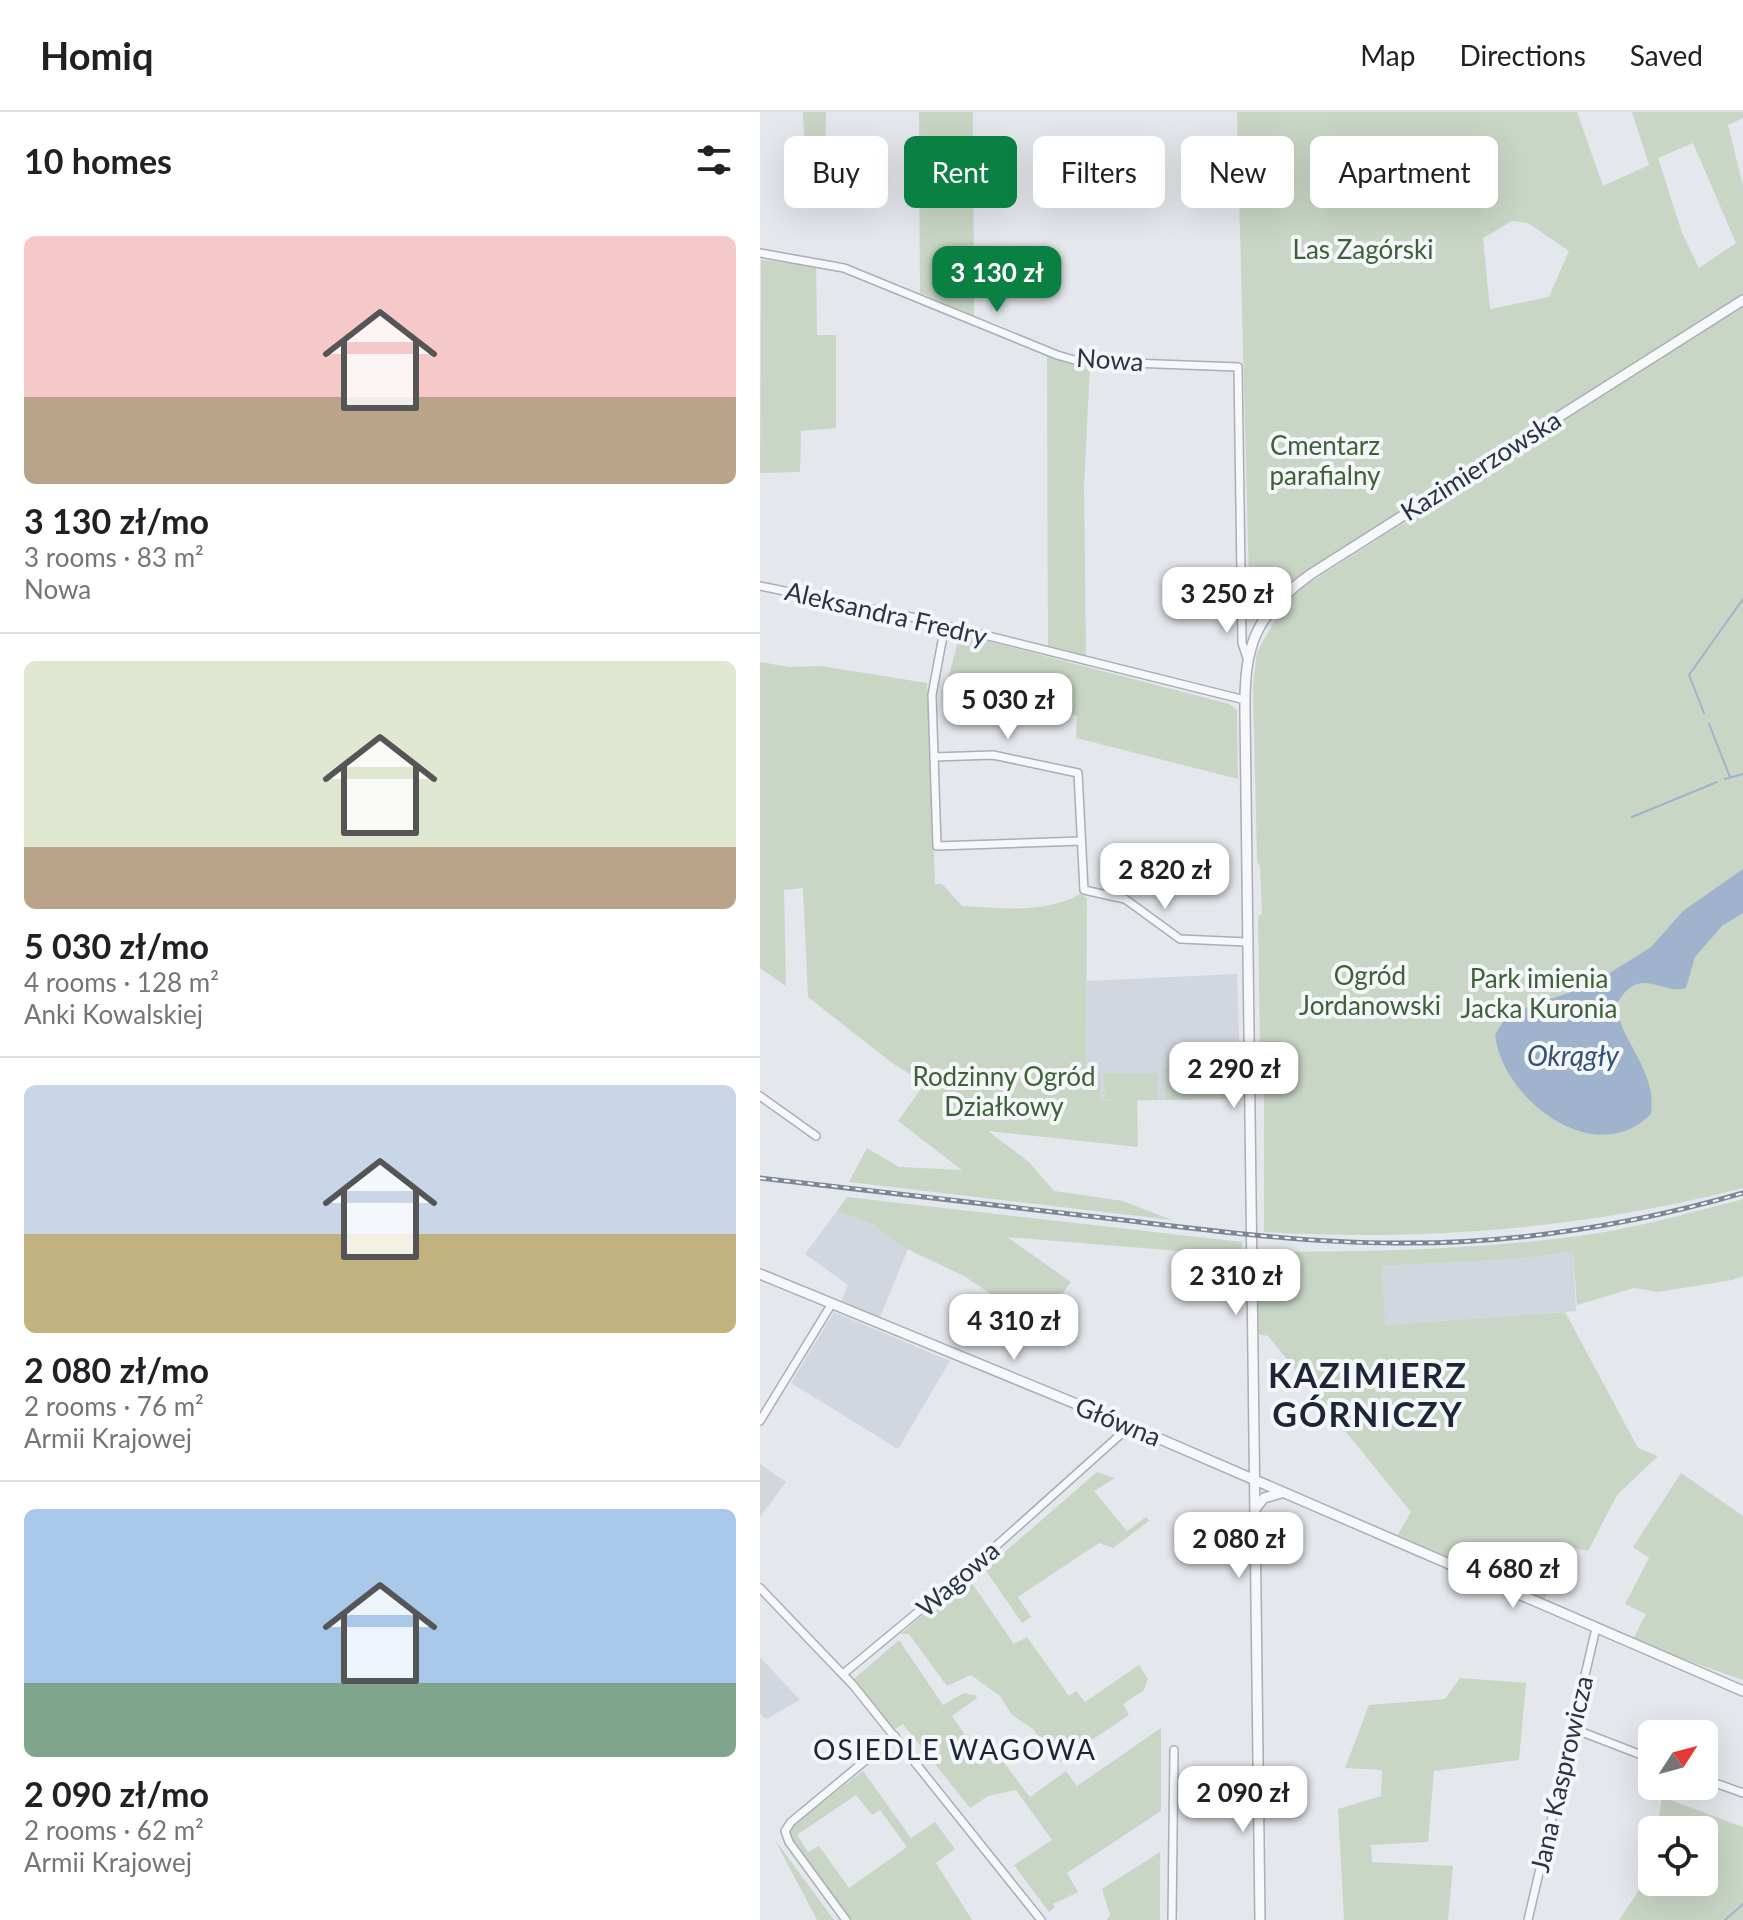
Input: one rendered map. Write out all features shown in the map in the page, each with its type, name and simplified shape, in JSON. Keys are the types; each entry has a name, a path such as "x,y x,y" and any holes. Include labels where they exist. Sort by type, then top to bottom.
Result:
{"street":[{"name":"Nowa","path":"760,253 844,268 1078,361 1238,367 1242,643 1247,658"},
{"name":"Kazimierzowska","path":"1247,658 1266,615 1286,593 1311,574 1743,300"},
{"name":"Aleksandra Fredry","path":"760,586 945,625 1245,700"},
{"path":"1243,607 1266,615"},
{"path":"945,625 934,676 937,846 1081,841"},
{"path":"1247,658 1247,942 1260,1920"},
{"path":"934,757 993,755 1078,773 1083,885 1088,892 1115,894 1125,899 1180,939 1247,942"},
{"path":"760,1096 816,1136"},
{"name":"Główna","path":"760,1274 1130,1426 1743,1691"},
{"path":"760,1421 831,1305"},
{"name":"Wagowa","path":"843,1674 977,1563 1130,1426"},
{"path":"1255,1509 1264,1498 1282,1493"},
{"path":"760,1588 843,1674 1041,1920"},
{"name":"Jana Kasprowicza","path":"1528,1920 1596,1628"},
{"path":"1574,1729 1638,1754"},
{"path":"846,1920 789,1842 785,1831 791,1822 895,1736"},
{"path":"1172,1920 1174,1750"},
{"path":"1718,1784 1743,1793"}],"shaded area":[{"path":"1237,974 1241,1099 1100,1101 1086,1073 1087,981"},
{"path":"837,1211 872,1224 908,1249 880,1317 841,1302 848,1285 805,1254"},
{"path":"1573,1251 1576,1311 1384,1325 1382,1266 1518,1259"},
{"path":"834,1312 950,1361 898,1449 791,1383"},
{"path":"760,1464 786,1482 760,1517"},
{"path":"760,1657 800,1700 766,1719 760,1713"}],"green space":[{"path":"803,112 826,112 825,136 804,136"},
{"path":"919,112 973,112 973,136 919,136"},
{"name":"Las Zagórski","path":"1237,112 1577,112 1603,186 1649,165 1632,112 1743,112 1743,118 1728,125 1743,186 1743,294 1270,595 1249,584 1239,208 1294,208 1294,136 1238,136","holes":["1693,143 1736,243 1699,268 1682,233 1658,158","1512,221 1528,223 1569,251 1549,297 1490,309 1483,238"]},
{"path":"920,208 973,208 974,316 920,293"},
{"path":"761,260 816,266 817,335 836,335 836,428 801,431 800,472 760,473"},
{"path":"1743,306 1743,1188 1625,1213 1505,1229 1385,1235 1264,1232 1264,1085 1257,1085 1256,1045 1260,1039 1258,917 1262,913 1260,866 1257,862 1253,685 1257,652 1289,596"},
{"path":"1047,356 1090,365 1084,486 1086,657 1048,646"},
{"path":"960,634 1229,704 1237,710 1238,779 1076,738 1077,716 946,686"},
{"name":"Rodzinny Ogród Działkowy","path":"760,662 789,667 821,666 927,683 935,884 942,884 962,906 1038,907 1080,894 1087,898 1086,1073 1100,1073 1101,1101 1119,1100 1105,1099 1104,1073 1158,1073 1158,1100 1137,1100 1138,1147 988,1131 1029,1162 1054,1191 1123,1201 1172,1220 849,1182 867,1148 899,1167 962,1170 898,1121 925,1083 892,1063 808,997 803,888 784,890 786,986 760,968"},
{"path":"1232,1065 1233,1098 1166,1100 1165,1067"},
{"path":"847,1197 1242,1242 1241,1256 1007,1237 1071,1282 1039,1326 964,1276 903,1247 872,1224 837,1211"},
{"path":"1743,1199 1743,1276 1732,1280 1658,1292 1634,1288 1577,1305 1573,1251 1518,1259 1382,1266 1385,1325 1565,1312 1638,1448 1658,1456 1617,1495 1588,1551 1573,1548 1542,1603 1465,1564 1396,1538 1411,1512 1268,1336 1257,1334 1260,1252 1416,1249 1571,1237 1657,1221"},
{"path":"1097,1472 1115,1478 1094,1491 1127,1531 1146,1517 1149,1521 1113,1548 1099,1543 1018,1597 1031,1617 1022,1623 985,1569"},
{"path":"1681,1473 1743,1516 1743,1680 1632,1641 1646,1614 1625,1604 1649,1558 1633,1547"},
{"path":"967,1576 1014,1644 1027,1637 1069,1696 1076,1691 1085,1702 1139,1665 1148,1679 1144,1690 1123,1704 1129,1715 1058,1763 1033,1729 1012,1715 1000,1696 971,1675 947,1686 909,1634 901,1634"},
{"path":"899,1640 943,1705 964,1693 975,1695 977,1698 952,1716 982,1759 1002,1745 1005,1749 998,1755 1030,1797 1066,1771 1077,1786 1161,1728 1161,1811 1067,1873 1078,1892 1053,1904 1055,1907 1049,1912 1014,1865 1052,1840 1016,1790 988,1796 970,1808 903,1724 894,1730 854,1679"},
{"path":"1460,1678 1526,1683 1519,1760 1434,1771 1428,1842 1371,1845 1372,1862 1453,1866 1448,1920 1344,1920 1338,1809 1381,1796 1382,1770 1345,1768 1369,1705 1445,1699"},
{"path":"863,1771 911,1838 935,1822 955,1849 936,1863 972,1920 851,1920 786,1830","holes":["856,1795 872,1815 880,1810 907,1847 849,1888 819,1846 808,1852 797,1835"]},
{"path":"1662,1800 1670,1800 1713,1816 1659,1816"},
{"path":"1718,1818 1743,1827 1743,1920 1619,1920 1638,1892 1638,1896 1718,1896"},
{"path":"775,1840 834,1920 817,1920"},
{"path":"1160,1852 1160,1920 1107,1920 1110,1915 1102,1889"}],"water":[{"name":"Okrągły","path":"1743,869 1743,913 1722,926 1695,957 1686,988 1643,983 1626,991 1618,1002 1622,1027 1648,1081 1651,1114 1629,1130 1604,1135 1579,1131 1555,1120 1533,1103 1514,1082 1501,1059 1495,1035 1503,1022 1527,1007 1589,986 1651,947 1683,911"}],"waterway":[{"path":"1704,713 1689,675 1743,599"},
{"path":"1709,724 1730,777"},
{"path":"1725,779 1743,774"},
{"path":"1632,817 1717,782"},
{"path":"1725,1920 1743,1904"}],"railway":[{"path":"760,1178 1255,1235 1397,1243 1484,1240 1572,1230 1658,1214 1743,1193"}],"district":[{"name":"KAZIMIERZ GÓRNICZY","path":"1368,1396"},
{"name":"OSIEDLE WAGOWA","path":"955,1750"}],"park label":[{"name":"Cmentarz parafialny","path":"1325,461"},
{"name":"Ogród Jordanowski","path":"1370,991"},
{"name":"Park imienia Jacka Kuronia","path":"1539,994"}]}
